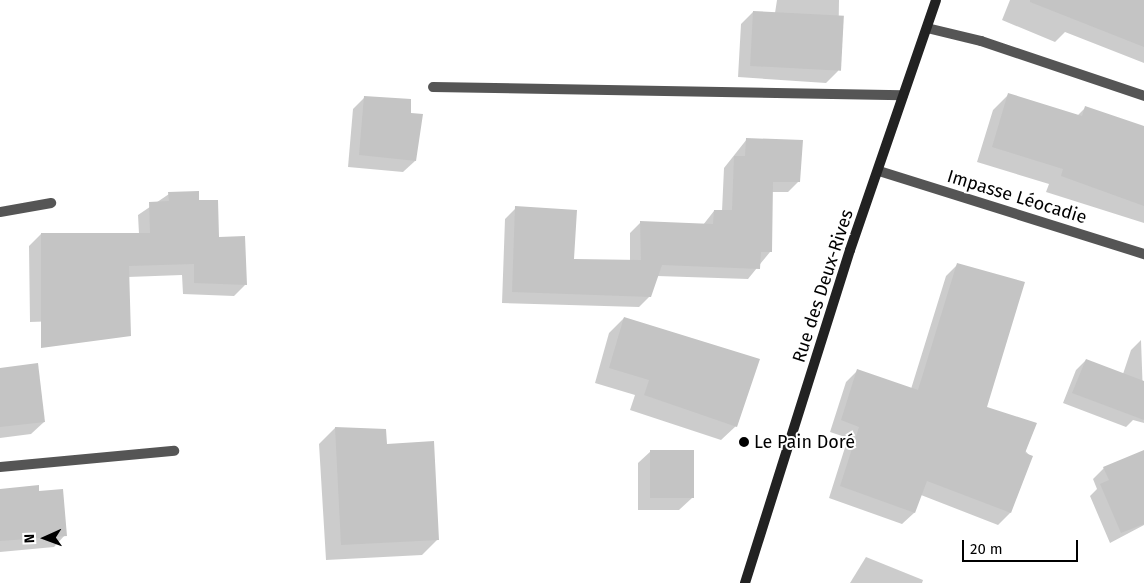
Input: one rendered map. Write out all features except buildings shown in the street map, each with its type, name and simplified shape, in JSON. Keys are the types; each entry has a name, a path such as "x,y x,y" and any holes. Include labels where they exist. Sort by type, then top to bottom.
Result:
{"street":[{"name":"Rue des Deux-Rives","path":"745,583 903,95 936,0"},
{"path":"927,28 981,41 1144,96"},
{"path":"433,87 903,95"},
{"name":"Impasse Léocadie","path":"879,171 1144,254"},
{"path":"0,212 51,203"},
{"path":"0,468 174,451"}],"place":[{"name":"Le Pain Doré","path":"744,442"}]}
